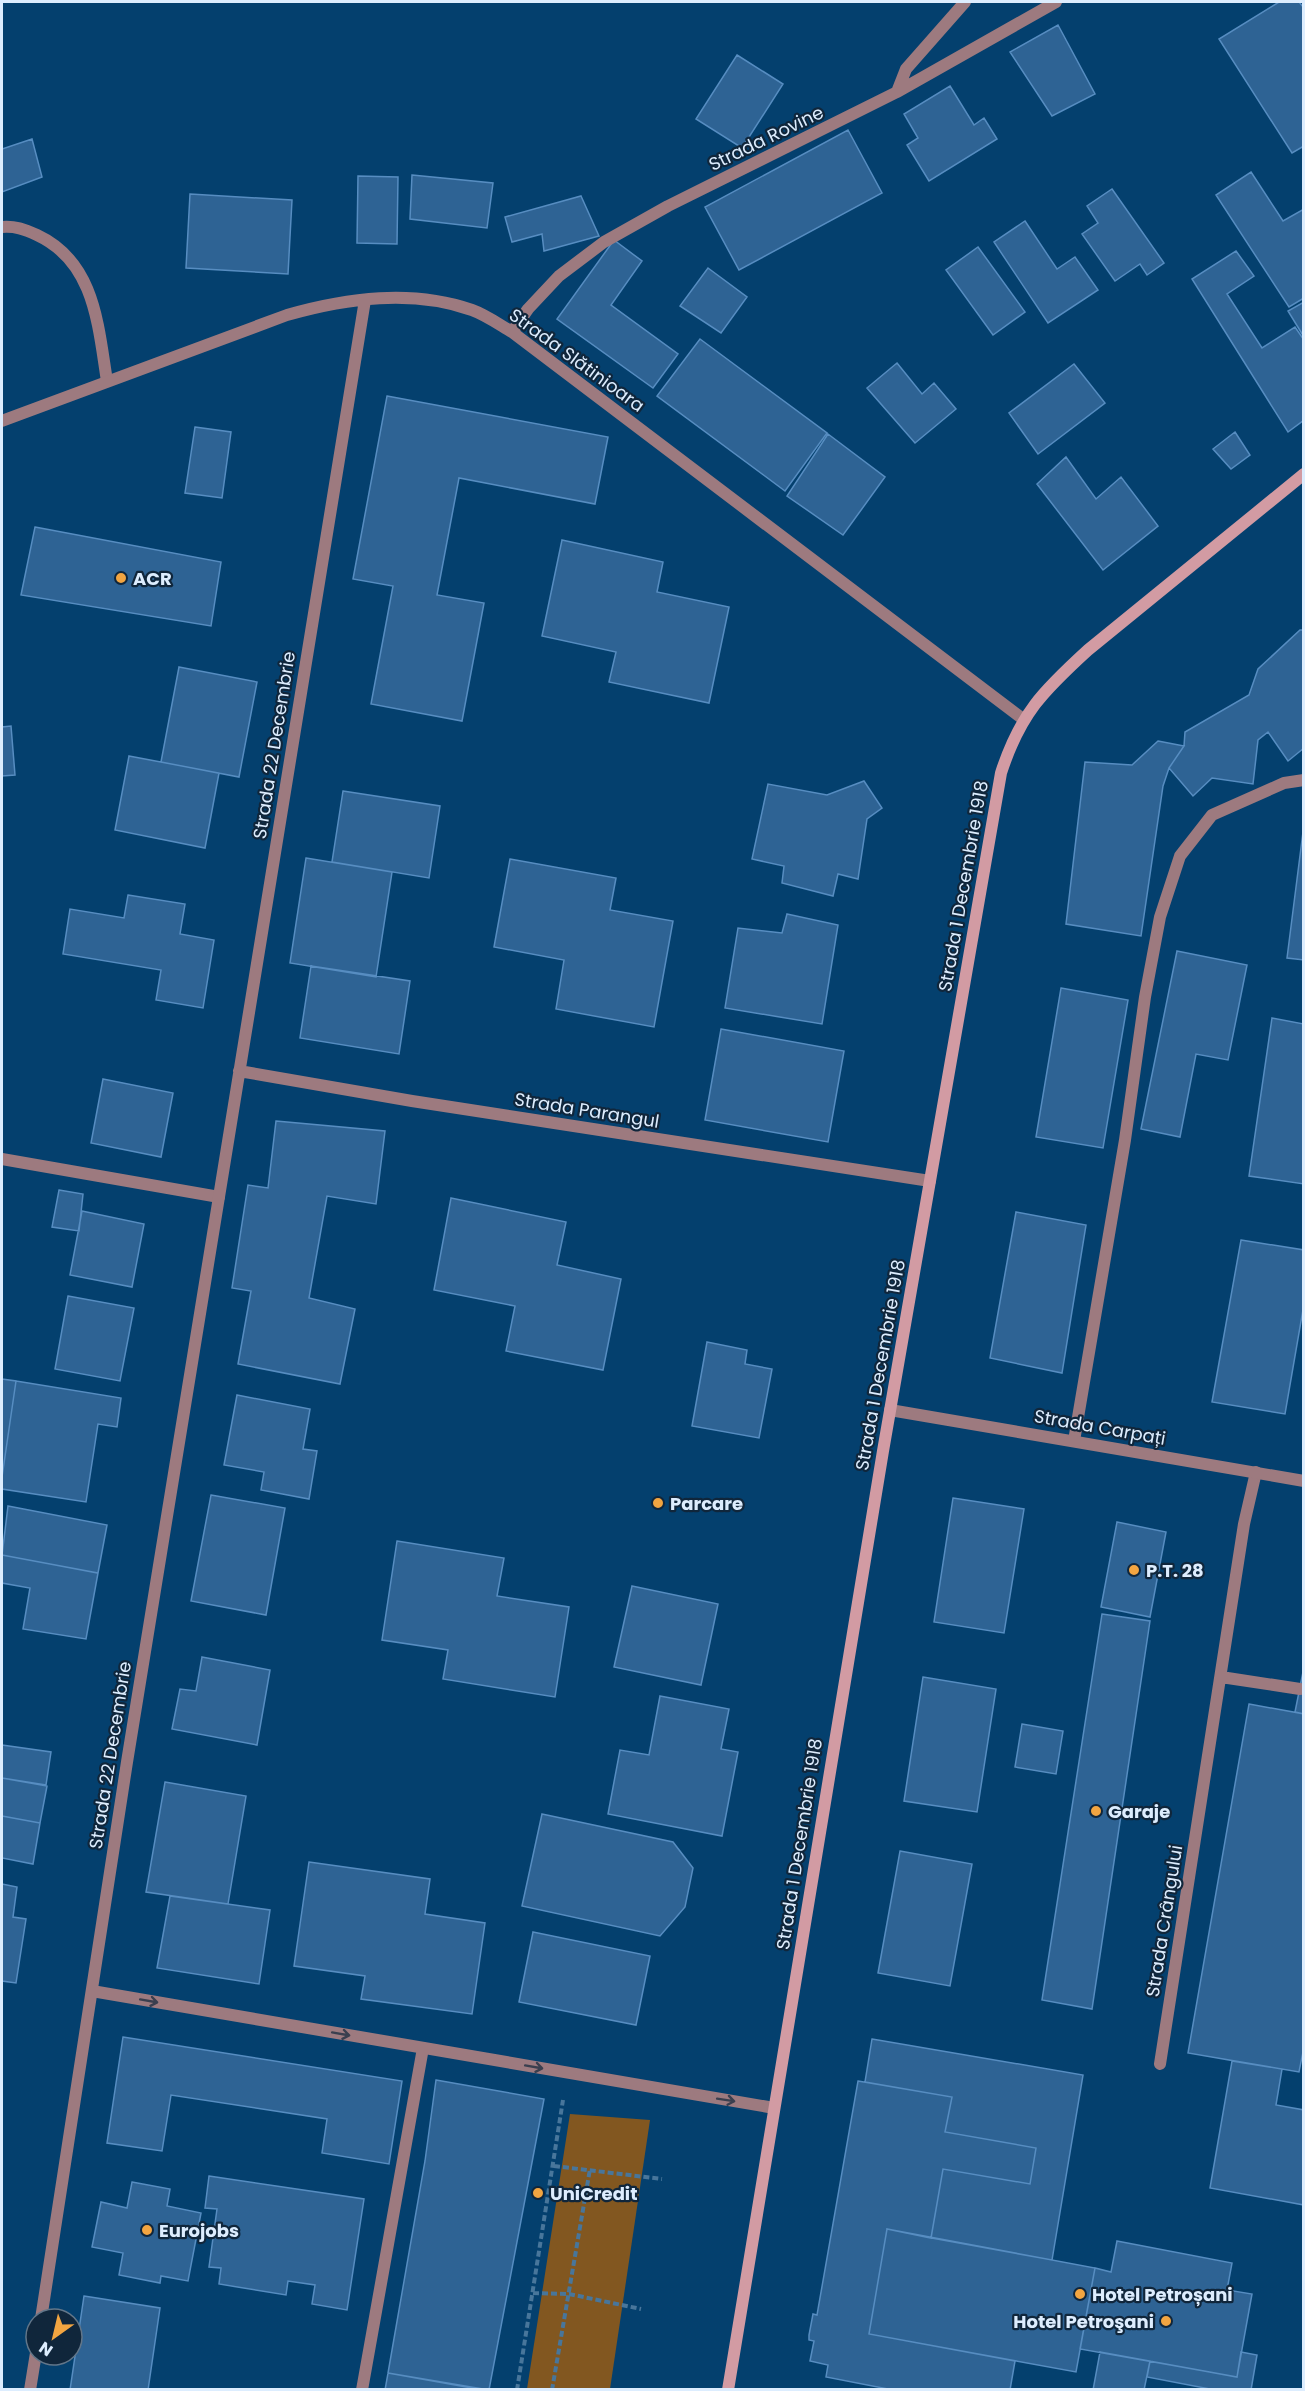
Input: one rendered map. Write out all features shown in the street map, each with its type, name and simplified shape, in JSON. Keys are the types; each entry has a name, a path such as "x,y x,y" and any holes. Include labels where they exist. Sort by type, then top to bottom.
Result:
{"main road":[{"name":"Strada 1 Decembrie 1918","path":"728,2390 890,1410 1001,773 1009,746 1023,719 1042,694 1088,650 1304,474"}],"street":[{"path":"897,92 906,69 965,2"},
{"name":"Strada Rovine","path":"513,332 528,309 559,276 604,242 668,207 897,92 1056,2"},
{"path":"2,226 17,226 47,240 70,257 85,281 98,326 108,381"},
{"name":"Strada Slătinioara","path":"2,421 287,315 323,305 402,297 440,300 475,311 513,332 1023,719"},
{"name":"Strada 22 Decembrie","path":"43,2307 239,1071 365,300"},
{"path":"1074,1441 1118,1185 1145,997 1160,917 1180,856 1212,815 1284,783 1304,780"},
{"name":"Strada Parangul","path":"239,1071 412,1101 930,1181"},
{"path":"2,1159 219,1197"},
{"name":"Strada Carpați","path":"890,1410 1304,1481"},
{"name":"Strada Crângului","path":"1160,2064 1244,1524 1256,1472"},
{"path":"1221,1677 1300,1689"},
{"path":"92,1991 774,2108"},
{"path":"362,2390 423,2048"},
{"path":"30,2390 34,2367"}],"path":[{"path":"517,2390 554,2166 563,2097"},
{"path":"554,2166 662,2179"},
{"path":"552,2390 590,2169"},
{"path":"533,2293 569,2294 641,2309"}],"shaded area":[{"path":"570,2114 650,2120 610,2389 527,2389"}],"building":[{"path":"1279,2 1299,2 1304,8 1304,146 1292,153 1219,39"},
{"path":"1058,25 1095,94 1052,116 1010,52"},
{"path":"737,55 783,84 742,148 696,119"},
{"path":"950,86 974,125 984,118 997,139 929,181 907,145 918,138 904,114"},
{"path":"848,130 882,193 739,270 705,207"},
{"path":"32,139 42,177 2,192 2,149"},
{"path":"1251,172 1283,221 1304,209 1304,298 1289,307 1216,195"},
{"path":"412,175 493,183 487,228 410,219"},
{"path":"358,176 398,177 397,244 357,243"},
{"path":"1112,189 1164,263 1147,275 1140,264 1115,281 1082,234 1098,223 1087,206"},
{"path":"190,194 292,200 288,274 186,268"},
{"path":"581,196 599,236 544,251 542,234 512,242 505,217"},
{"path":"1025,221 1057,269 1075,257 1098,290 1048,323 994,242"},
{"path":"614,240 642,261 611,305 678,354 653,388 557,319"},
{"path":"978,247 1025,312 993,335 946,270"},
{"path":"1236,251 1254,276 1227,294 1262,348 1295,327 1304,340 1304,420 1288,432 1192,279"},
{"path":"708,268 747,297 721,333 680,306"},
{"path":"1304,302 1304,337 1288,311"},
{"path":"700,339 827,433 785,491 657,396"},
{"path":"897,363 922,394 934,383 956,409 915,443 867,388"},
{"path":"1074,364 1105,403 1038,454 1009,413"},
{"path":"387,396 608,437 595,504 459,478 437,595 484,603 462,721 371,704 393,586 353,579"},
{"path":"195,427 231,432 222,498 185,493"},
{"path":"1235,432 1250,455 1231,469 1213,449"},
{"path":"828,434 885,477 843,535 787,496"},
{"path":"1066,457 1096,499 1121,477 1158,526 1103,570 1037,484"},
{"name":"ACR","path":"35,527 221,562 211,626 21,595"},
{"path":"562,540 663,562 657,592 729,607 709,703 609,682 616,652 542,636"},
{"path":"1300,630 1304,630 1304,748 1288,761 1268,732 1258,740 1253,784 1212,778 1193,796 1169,768 1184,746 1185,732 1249,695 1258,669"},
{"path":"179,667 257,682 239,777 161,762"},
{"path":"11,726 15,775 2,776 2,727"},
{"path":"1158,741 1184,746 1169,768 1163,786 1141,936 1066,924 1085,762 1132,765"},
{"path":"129,756 219,773 205,848 115,830"},
{"path":"864,781 882,808 867,819 858,879 838,874 833,896 782,883 784,866 752,859 768,784 827,795"},
{"path":"343,791 440,806 429,878 332,862"},
{"path":"1304,824 1304,960 1287,958"},
{"path":"306,858 392,872 376,977 290,963"},
{"path":"510,859 616,878 610,910 673,921 654,1027 556,1009 564,960 494,947"},
{"path":"128,895 185,904 180,934 214,940 203,1008 156,1000 161,970 63,954 70,909 124,918"},
{"path":"787,914 838,925 822,1024 725,1008 738,928 782,933"},
{"path":"1177,951 1247,965 1228,1060 1196,1054 1180,1137 1141,1129"},
{"path":"311,966 410,981 399,1054 300,1038"},
{"path":"1061,988 1128,1000 1103,1148 1036,1137"},
{"path":"1272,1018 1304,1024 1304,1184 1249,1176"},
{"path":"721,1029 844,1051 828,1142 705,1120"},
{"path":"103,1079 173,1093 161,1157 91,1143"},
{"path":"276,1121 385,1131 376,1204 327,1196 309,1298 355,1309 340,1384 238,1364 251,1291 232,1288 248,1185 268,1188"},
{"path":"59,1190 83,1194 79,1231 52,1227"},
{"path":"451,1198 566,1222 557,1265 621,1279 603,1370 506,1351 515,1306 434,1290"},
{"path":"82,1211 144,1224 132,1287 70,1275"},
{"path":"1016,1212 1086,1225 1062,1373 990,1358"},
{"path":"1241,1240 1304,1250 1304,1304 1285,1414 1212,1402"},
{"path":"68,1296 134,1308 120,1381 55,1369"},
{"path":"707,1342 747,1350 745,1364 772,1369 759,1438 692,1426"},
{"path":"2,1379 16,1381 2,1477"},
{"path":"16,1381 121,1398 117,1427 98,1424 86,1502 2,1489"},
{"path":"237,1395 310,1409 303,1449 317,1451 309,1499 261,1490 264,1472 224,1465"},
{"path":"211,1495 285,1508 266,1615 191,1601"},
{"path":"953,1498 1024,1509 1004,1633 934,1622"},
{"path":"8,1506 107,1525 98,1573 2,1555"},
{"name":"P.T. 28","path":"1117,1522 1166,1532 1150,1617 1101,1607"},
{"path":"397,1541 504,1558 497,1596 569,1607 555,1697 443,1679 448,1650 382,1640"},
{"path":"2,1555 98,1573 86,1639 23,1629 30,1588 2,1583"},
{"path":"632,1586 718,1604 701,1685 614,1667"},
{"name":"Garaje","path":"1102,1614 1150,1621 1092,2009 1042,2000"},
{"path":"202,1657 270,1670 257,1745 172,1729 180,1689 196,1691"},
{"path":"1304,1667 1304,1714 1295,1712"},
{"path":"923,1677 996,1689 977,1812 904,1801"},
{"path":"660,1696 729,1709 721,1749 738,1752 722,1836 608,1814 620,1750 649,1755"},
{"path":"1249,1704 1304,1714 1304,2047 1299,2072 1188,2053"},
{"path":"1022,1724 1063,1731 1056,1774 1015,1767"},
{"path":"2,1745 51,1752 46,1785 2,1778"},
{"path":"2,1778 47,1786 40,1823 2,1816"},
{"path":"165,1782 246,1796 228,1904 146,1892"},
{"path":"542,1814 673,1842 693,1868 685,1907 660,1936 522,1906"},
{"path":"2,1816 40,1823 33,1864 2,1858"},
{"path":"900,1851 972,1864 950,1986 878,1973"},
{"path":"309,1862 430,1879 425,1914 485,1923 472,2014 361,1999 365,1976 294,1966"},
{"path":"2,1884 17,1887 13,1917 26,1919 16,1983 2,1981"},
{"path":"170,1896 270,1910 259,1984 157,1968"},
{"path":"533,1932 650,1956 636,2025 519,2002"},
{"path":"123,2037 402,2081 389,2164 322,2153 327,2119 171,2095 162,2151 107,2143"},
{"path":"872,2039 1083,2075 1052,2260 931,2238 943,2169 1030,2184 1036,2148 945,2132 952,2097 865,2082"},
{"path":"1232,2061 1282,2069 1276,2105 1304,2110 1304,2205 1210,2188"},
{"path":"436,2080 544,2099 489,2390 388,2373 425,2161"},
{"path":"858,2081 952,2097 945,2132 1036,2148 1030,2184 943,2169 931,2238 887,2229 869,2334 1015,2361 1010,2390 893,2390 826,2377 828,2365 810,2361 814,2341 809,2340 809,2335 813,2314 817,2315"},
{"path":"209,2176 364,2199 347,2310 312,2304 315,2285 288,2281 286,2295 219,2284 221,2268 209,2267 217,2209 205,2208"},
{"name":"Eurojobs","path":"132,2182 170,2189 167,2206 201,2213 188,2281 161,2276 160,2283 119,2275 123,2253 92,2247 101,2202 127,2208"},
{"path":"887,2229 1095,2268 1076,2372 869,2334"},
{"name":"Hotel Petroşani","path":"1117,2241 1232,2263 1227,2290 1252,2294 1237,2377 1080,2349 1095,2268 1111,2272"},
{"path":"84,2296 160,2308 148,2390 70,2390 73,2367 84,2367"},
{"path":"1100,2352 1150,2361 1144,2390 1093,2390"},
{"path":"1241,2352 1257,2355 1251,2390 1215,2390 1147,2377 1150,2361 1237,2377"},
{"path":"388,2373 483,2390 385,2390"}],"place":[{"name":"ACR","path":"121,578"},
{"name":"Parcare","path":"658,1503"},
{"name":"P.T. 28","path":"1134,1570"},
{"name":"Garaje","path":"1096,1811"},
{"name":"UniCredit","path":"538,2193"},
{"name":"Eurojobs","path":"147,2230"},
{"name":"Hotel Petroșani","path":"1080,2294"},
{"name":"Hotel Petroşani","path":"1166,2321"}]}
